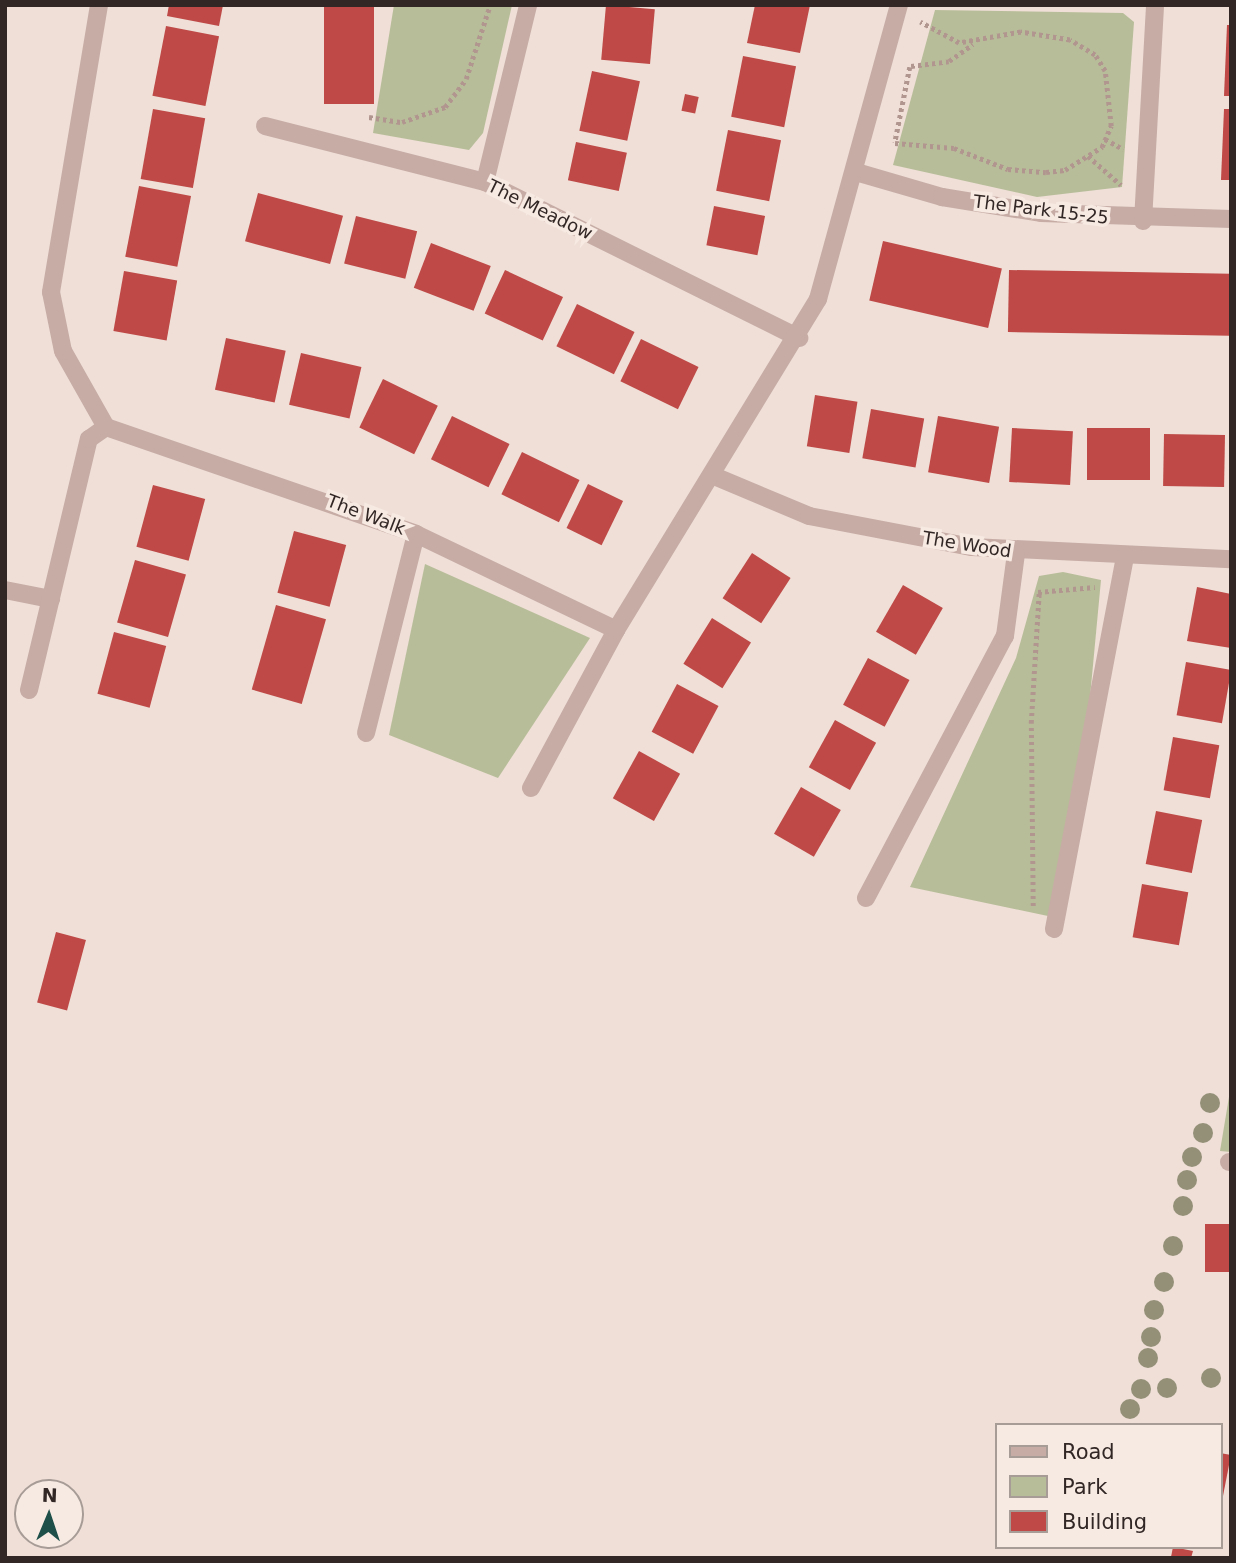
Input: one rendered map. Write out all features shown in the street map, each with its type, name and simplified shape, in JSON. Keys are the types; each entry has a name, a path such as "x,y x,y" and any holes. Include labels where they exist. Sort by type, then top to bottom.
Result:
{"street":[{"path":"29,690 89,439 106,427 63,351 51,292 99,5"},
{"path":"485,182 528,5"},
{"path":"1143,220 1154,5"},
{"path":"531,788 616,630 799,338 834,258 898,9"},
{"name":"The Meadow","path":"265,126 485,182 799,338"},
{"name":"The Park 15-25","path":"856,172 1016,209 1143,220 1231,219"},
{"name":"The Walk","path":"106,427 416,534 616,630"},
{"name":"The Wood","path":"714,476 809,516 1016,554 1231,559"},
{"path":"366,733 416,534"},
{"path":"866,898 1005,636 1015,589 1016,554"},
{"path":"1054,929 1125,556"},
{"path":"5,590 51,599"}],"path":[{"path":"369,117 402,121 445,107 466,79 490,5"},
{"path":"898,9 959,43 975,43 1021,32 1070,40 1094,55 1105,71 1111,126 1102,147 1087,156 1046,172 1008,169 954,148 895,143 913,55"},
{"path":"918,33 920,22"},
{"path":"911,66 949,61 975,43"},
{"path":"1087,156 1122,187"},
{"path":"1015,589 1039,593 1120,585"},
{"path":"1039,593 1031,902 1037,917 1054,929"}],"green space":[{"path":"394,5 512,5 483,133 469,150 373,133"},
{"path":"935,10 1123,13 1134,22 1122,187 1037,197 893,165"},
{"path":"425,564 590,638 498,778 389,735"},
{"path":"1063,572 1101,580 1090,697 1048,916 910,887 1016,658 1039,576"},
{"path":"1231,1085 1231,1152 1220,1151"}],"building":[{"path":"169,5 223,5 219,26 167,16"},
{"path":"324,5 374,5 374,104 324,104"},
{"path":"606,5 655,9 650,64 601,60"},
{"path":"755,5 810,5 800,53 747,43"},
{"path":"1227,25 1231,25 1231,96 1224,96"},
{"path":"166,26 219,36 205,106 152,96"},
{"path":"743,56 796,66 784,127 731,117"},
{"path":"592,71 640,81 627,141 579,131"},
{"path":"685,94 699,97 695,114 681,111"},
{"path":"153,109 205,118 193,188 141,179"},
{"path":"1224,109 1231,109 1231,180 1221,180"},
{"path":"728,130 781,140 769,201 716,191"},
{"path":"576,142 627,153 619,191 568,180"},
{"path":"139,186 191,196 177,267 125,257"},
{"path":"258,193 343,216 330,264 245,241"},
{"path":"714,206 765,216 757,255 706,245"},
{"path":"356,216 417,231 405,279 344,264"},
{"path":"883,241 1002,268 988,328 869,300"},
{"path":"431,243 491,266 474,311 414,288"},
{"path":"505,270 563,297 543,341 485,314"},
{"path":"1009,270 1231,274 1230,336 1008,332"},
{"path":"124,271 177,280 167,340 113,331"},
{"path":"577,304 635,332 614,374 556,346"},
{"path":"226,338 286,351 275,403 215,390"},
{"path":"641,339 699,367 678,409 620,381"},
{"path":"301,353 361,367 349,419 289,405"},
{"path":"383,379 438,406 414,454 359,428"},
{"path":"815,395 857,402 849,453 807,446"},
{"path":"871,409 924,418 915,468 862,458"},
{"path":"452,416 510,444 488,487 431,459"},
{"path":"938,416 999,427 989,483 928,472"},
{"path":"1012,428 1073,431 1070,485 1009,482"},
{"path":"1087,428 1150,428 1150,480 1087,480"},
{"path":"1164,434 1225,435 1224,487 1163,486"},
{"path":"522,452 580,480 559,522 501,494"},
{"path":"588,484 623,501 602,545 567,528"},
{"path":"153,485 205,499 189,561 136,547"},
{"path":"294,531 346,545 330,607 277,593"},
{"path":"752,553 791,578 761,623 723,598"},
{"path":"135,560 186,575 168,637 117,622"},
{"path":"903,585 943,608 916,655 876,632"},
{"path":"1197,587 1231,594 1231,648 1187,641"},
{"path":"276,605 326,619 302,704 252,690"},
{"path":"712,618 751,642 722,688 683,664"},
{"path":"114,632 166,646 150,708 97,694"},
{"path":"868,658 909,680 885,727 843,705"},
{"path":"1186,662 1231,670 1222,723 1177,715"},
{"path":"677,684 718,706 693,754 652,732"},
{"path":"835,720 876,743 850,790 809,767"},
{"path":"1173,737 1219,745 1210,798 1164,790"},
{"path":"639,751 680,774 654,821 613,798"},
{"path":"801,787 841,810 814,857 774,834"},
{"path":"1156,811 1202,820 1192,873 1146,864"},
{"path":"1142,884 1188,892 1179,945 1133,937"},
{"path":"56,932 86,940 67,1011 37,1003"},
{"path":"1205,1224 1231,1224 1231,1272 1205,1272"},
{"path":"1222,1453 1231,1455 1222,1501"},
{"path":"1173,1549 1193,1551 1191,1558 1171,1557"}]}
